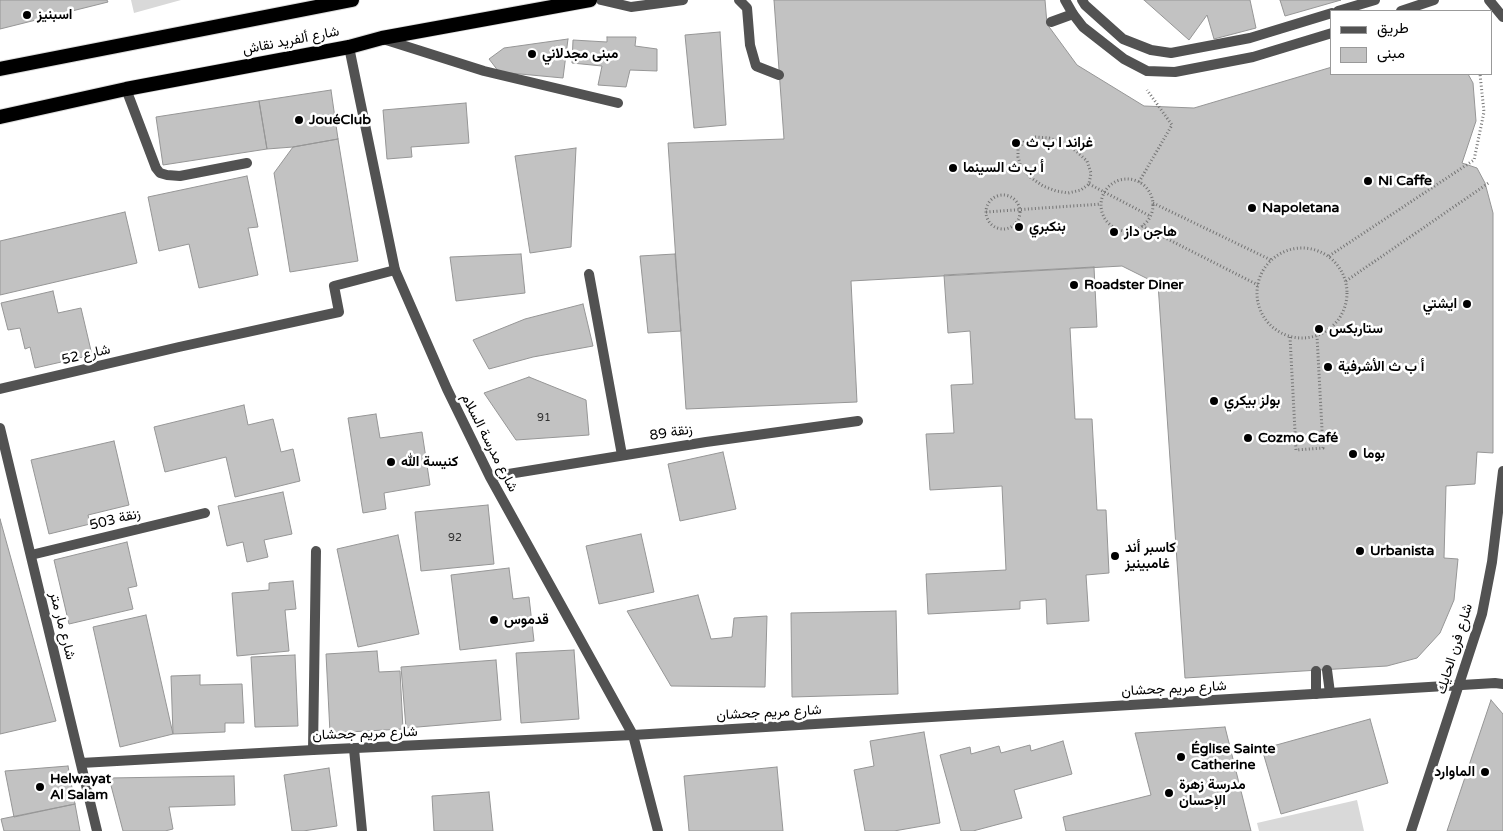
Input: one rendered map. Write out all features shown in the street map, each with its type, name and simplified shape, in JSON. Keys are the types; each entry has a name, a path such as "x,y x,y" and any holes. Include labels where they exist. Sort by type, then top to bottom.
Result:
{"highway":[{"path":"0,69 352,0"},
{"name":"شارع ألفريد نقاش","path":"0,117 126,89 349,47 382,38 590,0"}],"street":[{"path":"601,0 631,7 683,0"},
{"path":"739,0 747,8 750,45 756,66 779,75"},
{"path":"1065,0 1083,27 1124,59 1147,71 1174,72 1253,57 1330,34"},
{"path":"1082,0 1085,5 1123,39 1151,50 1171,53 1250,38 1330,14"},
{"path":"1341,10 1375,0"},
{"path":"1404,10 1434,0"},
{"path":"1488,0 1503,16"},
{"path":"1051,22 1073,14"},
{"path":"382,38 484,71 618,103"},
{"name":"شارع مدرسة السلام","path":"349,47 395,270 447,389 490,477 633,735 658,831"},
{"path":"126,89 156,168 160,173 180,176 247,163"},
{"name":"شارع 52","path":"0,389 339,312 334,286 395,270"},
{"path":"589,274 622,455"},
{"name":"زنقة 89","path":"490,477 716,440 858,421"},
{"name":"شارع مار متر","path":"0,428 3,455 31,555 97,831"},
{"name":"شارع فرن الحايك","path":"1411,831 1482,614 1492,562 1503,471"},
{"name":"زنقة 503","path":"31,555 205,512"},
{"path":"312,750 316,551"},
{"path":"1327,670 1330,694"},
{"path":"1316,671 1316,694"},
{"name":"شارع مريم جحشان","path":"81,763 633,735 1494,683 1503,684"},
{"path":"354,749 362,831"}],"path":[{"path":"1124,59 1172,125 1139,182"},
{"path":"1329,256 1474,160 1484,112 1480,75"},
{"path":"1035,137 1049,138 1064,143 1087,161 1090,173 1089,184 1081,190 1068,193 1043,186 1030,177 1021,167 1018,148 1024,142 1035,137"},
{"path":"1122,179 1131,179 1139,182 1146,187 1151,195 1153,203 1150,216 1142,226 1127,231 1119,229 1106,220 1102,212 1101,204 1105,192 1114,182 1122,179"},
{"path":"1346,280 1490,182"},
{"path":"1089,184 1150,216"},
{"path":"1005,194 1016,200 1020,210 1020,216 1014,225 1004,229 990,222 986,212 987,206 994,197 1005,194"},
{"path":"1153,203 1271,260"},
{"path":"986,212 1101,204"},
{"path":"1142,226 1258,284"},
{"path":"1306,248 1318,250 1329,256 1339,267 1346,280 1348,294 1345,308 1339,320 1318,336 1290,337 1278,331 1268,322 1261,311 1257,298 1258,284 1262,271 1271,260 1281,253 1293,249 1306,248"},
{"path":"1290,337 1296,450 1323,448 1318,336"}],"shaded area":[{"path":"131,0 181,0 134,13"},
{"path":"1357,800 1364,831 1259,831 1257,823"}],"building":[{"name":"اسبنيز","path":"0,0 107,0 108,2 0,29"},
{"name":"أ ب ث الأشرفية","path":"774,0 1045,0 1047,24 1077,65 1144,106 1194,108 1330,68 1330,75 1469,75 1473,83 1476,121 1462,163 1477,168 1485,183 1493,213 1493,453 1477,452 1475,484 1446,486 1444,558 1458,559 1454,600 1440,633 1417,658 1387,666 1185,678 1158,284 1122,266 851,281 857,402 686,409 668,143 784,139"},
{"path":"1144,0 1250,0 1256,28 1214,39 1207,15 1189,40"},
{"path":"1280,0 1341,0 1285,16"},
{"path":"720,32 726,125 694,128 685,35"},
{"path":"607,37 636,37 635,46 657,49 657,71 630,70 626,87 598,85 602,66 572,63 573,40 607,42"},
{"name":"مبنى مجدلاني","path":"568,39 563,78 499,72 489,59 504,48"},
{"name":"JouéClub","path":"331,90 338,139 293,147 267,149 259,101"},
{"path":"259,101 267,149 163,165 156,117"},
{"path":"466,103 469,143 411,147 412,157 387,159 383,110"},
{"path":"338,139 358,261 290,272 274,173 293,147"},
{"path":"576,148 571,247 530,253 515,156"},
{"path":"247,176 258,227 248,228 258,275 199,288 189,244 159,251 148,197"},
{"path":"125,212 137,263 0,295 0,241"},
{"path":"521,254 525,293 456,301 450,257"},
{"path":"675,254 681,331 648,333 640,256"},
{"path":"1094,267 1097,327 1070,328 1075,419 1092,419 1097,510 1106,510 1109,573 1086,575 1089,621 1047,624 1046,599 1020,601 1020,609 928,614 926,574 1006,570 1002,486 930,490 926,434 954,433 951,385 973,384 970,331 948,333 944,275"},
{"path":"53,291 58,313 81,308 92,355 35,368 30,347 25,349 20,328 8,330 1,303"},
{"path":"583,304 593,346 533,357 489,369 473,340 525,319"},
{"path":"529,377 586,400 589,435 516,440 484,393"},
{"path":"244,405 248,425 273,419 281,452 293,449 300,481 235,497 226,457 165,472 154,427"},
{"name":"كنيسة الله","path":"376,414 380,438 422,432 430,485 384,493 386,509 363,513 348,418"},
{"path":"114,441 129,505 88,515 90,524 49,534 31,460"},
{"path":"723,452 736,509 680,521 668,464"},
{"path":"283,492 292,534 264,540 268,557 247,562 243,542 227,546 218,506"},
{"path":"488,505 494,564 421,571 415,512"},
{"path":"0,519 56,721 0,734"},
{"path":"641,534 654,592 599,604 586,546"},
{"path":"398,535 419,634 358,647 337,549"},
{"path":"127,542 137,586 128,588 133,609 69,624 54,560"},
{"name":"قدموس","path":"509,568 513,599 529,597 534,641 460,650 451,575"},
{"path":"293,581 296,609 285,610 289,651 237,656 232,593 269,590 269,583"},
{"path":"698,595 711,639 732,637 734,618 767,616 765,687 671,686 627,611"},
{"path":"896,611 898,694 792,697 791,613"},
{"path":"146,615 173,734 120,747 93,627"},
{"path":"574,650 579,719 521,723 516,653"},
{"path":"377,651 379,672 400,671 403,729 330,733 326,654"},
{"path":"295,655 298,726 255,727 251,657"},
{"path":"496,660 501,720 406,728 401,667"},
{"path":"200,675 200,685 242,684 244,723 225,723 225,732 173,734 171,676"},
{"name":"الماوارد","path":"1491,700 1503,714 1503,831 1447,831"},
{"path":"1370,719 1388,783 1281,814 1262,749"},
{"path":"1225,727 1251,831 1066,831 1063,817 1151,795 1135,733"},
{"path":"924,732 940,823 894,831 865,831 854,770 874,766 870,741"},
{"path":"1063,741 1072,774 1014,790 1022,818 973,831 961,831 940,755 970,747 971,754 999,746 1001,753 1030,745 1031,751"},
{"name":"Helwayat Al Salam","path":"68,766 75,804 14,817 5,771"},
{"path":"777,767 783,831 689,831 684,776"},
{"path":"329,768 337,826 292,831 284,775"},
{"path":"234,776 235,805 169,807 173,829 165,831 123,831 109,778"},
{"path":"489,792 493,831 434,831 432,796"},
{"path":"75,804 80,831 4,831 1,819"}],"place":[{"name":"اسبنيز","path":"27,15"},
{"name":"مبنى مجدلاني","path":"532,54"},
{"name":"JouéClub","path":"299,120"},
{"name":"غراند ا ب ث","path":"1016,143"},
{"name":"أ ب ث السينما","path":"953,168"},
{"name":"Ni Caffe","path":"1368,181"},
{"name":"Napoletana","path":"1252,208"},
{"name":"بنكبري","path":"1019,227"},
{"name":"هاجن داز","path":"1114,232"},
{"name":"Roadster Diner","path":"1074,285"},
{"name":"ايشتي","path":"1467,304"},
{"name":"ستاربكس","path":"1319,329"},
{"name":"أ ب ث الأشرفية","path":"1328,367"},
{"name":"بولز بيكري","path":"1214,401"},
{"name":"Cozmo Café","path":"1248,438"},
{"name":"بوما","path":"1353,454"},
{"name":"كنيسة الله","path":"391,462"},
{"name":"Urbanista","path":"1360,551"},
{"name":"كاسبر أند غامبينيز","path":"1115,556"},
{"name":"قدموس","path":"494,620"},
{"name":"Église Sainte Catherine","path":"1181,757"},
{"name":"الماوارد","path":"1485,772"},
{"name":"Helwayat Al Salam","path":"40,787"},
{"name":"مدرسة زهرة الإحسان","path":"1169,793"}]}
